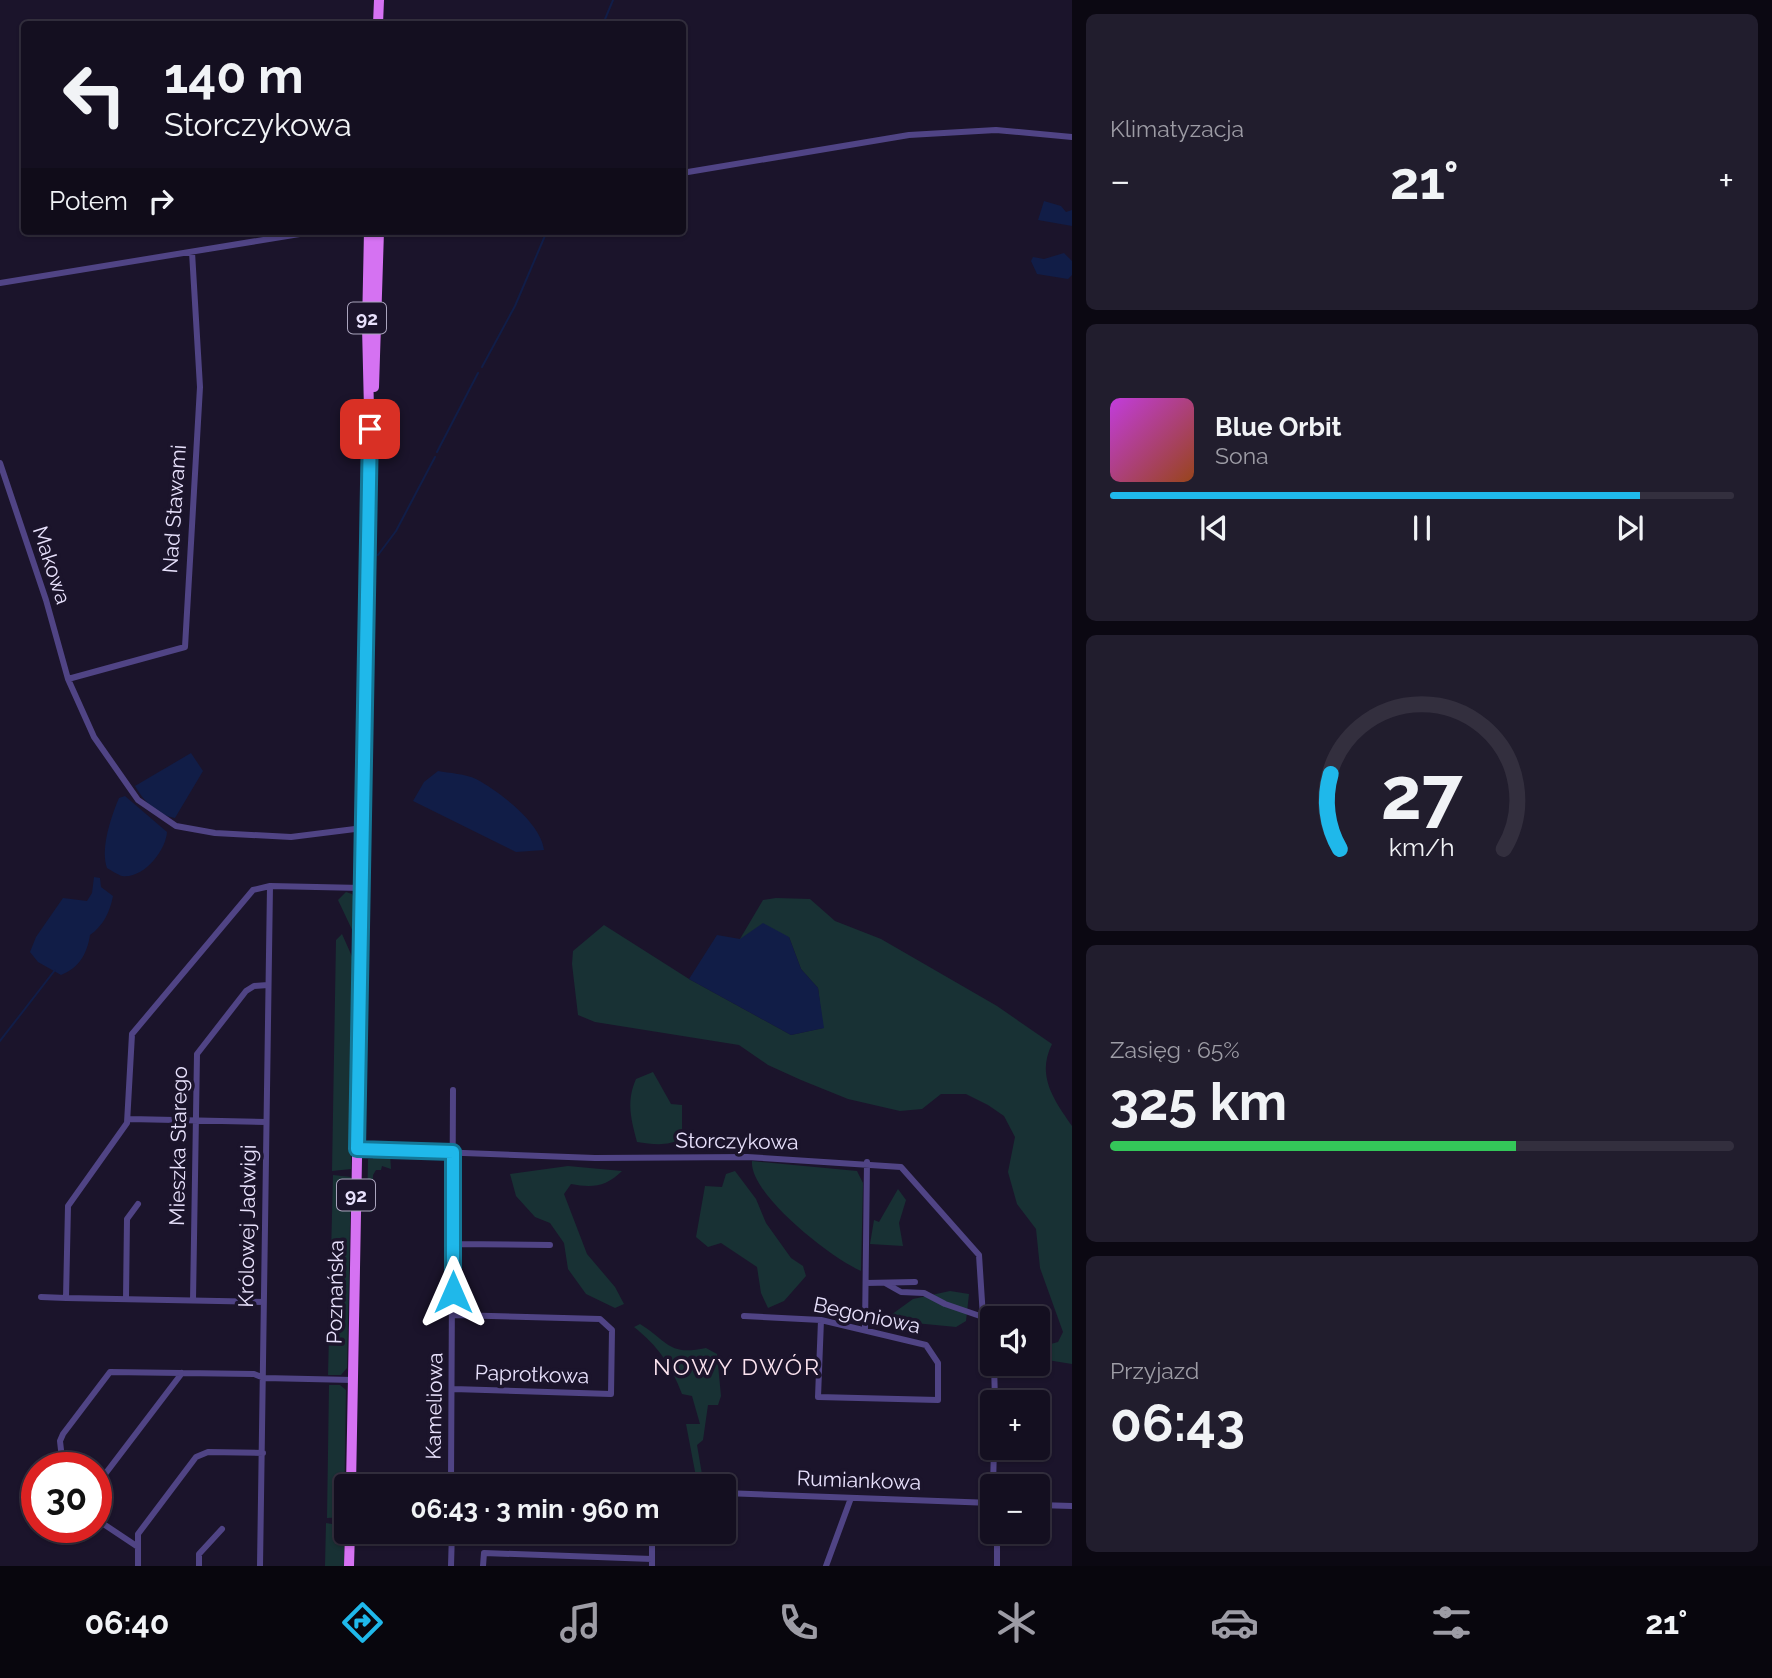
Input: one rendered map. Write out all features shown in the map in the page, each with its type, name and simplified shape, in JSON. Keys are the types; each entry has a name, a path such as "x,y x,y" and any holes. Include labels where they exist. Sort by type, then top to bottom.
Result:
{"main road":[{"path":"378,21 379,0"},
{"name":"92","path":"362,888 370,405 367,327 369,235"},
{"name":"92","path":"370,405 376,357 379,235"},
{"name":"Poznańska","path":"351,1474 362,888"},
{"path":"349,1566 350,1544"}],"street":[{"path":"686,172 909,135 996,130 1072,137"},
{"path":"0,284 295,235"},
{"name":"Nad Stawami","path":"68,679 184,647 193,459 200,387 192,253"},
{"name":"Makowa","path":"0,463 43,592 68,679 94,737 129,790 146,808 169,822 215,833 302,836 363,828"},
{"path":"66,1298 68,1206 128,1119 132,1034 253,890 270,886 362,888"},
{"name":"Królowej Jadwigi","path":"260,1566 270,886"},
{"name":"Mieszka Starego","path":"193,1300 198,1050 246,991 254,986 268,985"},
{"name":"Kameliowa","path":"453,1090 453,1474"},
{"path":"128,1119 266,1122"},
{"name":"Storczykowa","path":"357,1149 595,1158 747,1157 867,1162 901,1167 979,1255 983,1306"},
{"path":"865,1329 867,1162"},
{"path":"126,1299 127,1220 138,1204"},
{"path":"453,1244 550,1245"},
{"path":"866,1283 915,1282"},
{"path":"885,1283 901,1292 925,1293 945,1304 980,1316"},
{"path":"41,1297 263,1301"},
{"name":"Paprotkowa","path":"453,1315 600,1318 612,1330 611,1394 453,1389"},
{"name":"Begoniowa","path":"744,1316 821,1320 926,1345 938,1363 937,1400 818,1397 821,1320"},
{"path":"62,1452 61,1437 110,1371 254,1374 264,1378 353,1380"},
{"path":"112,1465 182,1373"},
{"path":"138,1566 138,1534 196,1457 208,1452 262,1453"},
{"name":"Rumiankowa","path":"736,1493 980,1503"},
{"path":"826,1566 851,1498"},
{"path":"1050,1505 1072,1506"},
{"path":"112,1529 138,1547"},
{"path":"199,1566 199,1554 222,1529"},
{"path":"452,1544 452,1566"},
{"path":"483,1566 484,1553 652,1563 652,1544"},
{"path":"997,1544 997,1566"}],"green space":[{"path":"346,892 352,894 356,902 355,936 338,900"},
{"path":"810,899 835,921 881,939 997,1006 1052,1044 1046,1067 1049,1087 1072,1126 1072,1364 1050,1360 1050,1344 1058,1342 1063,1332 1040,1268 1036,1229 1017,1204 1008,1172 1015,1137 1004,1116 966,1094 941,1094 922,1109 900,1111 848,1099 768,1065 739,1045 595,1022 578,1015 573,951 604,925 689,979 791,1035 823,1028 818,988 801,969 789,937 740,939 763,900"},
{"path":"342,934 354,961 351,1169 332,1171 336,940"},
{"path":"653,1072 671,1104 682,1105 682,1138 671,1143 637,1142 631,1095 636,1079"},
{"path":"373,1153 390,1154 391,1169 382,1166 381,1170 376,1170 373,1175 372,1212 367,1211 368,1159 373,1159"},
{"path":"752,1161 857,1171 863,1183 861,1271 831,1253 777,1207 755,1175"},
{"path":"568,1166 622,1171 598,1185 571,1184 564,1194 587,1254 615,1287 624,1304 615,1308 586,1294 568,1269 564,1243 550,1223 535,1217 516,1196 510,1174"},
{"path":"735,1171 756,1199 766,1223 791,1258 803,1266 806,1276 784,1301 768,1308 761,1293 757,1267 721,1243 708,1247 696,1237 705,1186 722,1187 726,1174"},
{"path":"333,1175 351,1177 347,1368 341,1375 328,1375"},
{"path":"898,1189 906,1200 899,1223 903,1246 870,1244 874,1220 879,1222"},
{"path":"950,1291 969,1294 966,1321 956,1327 884,1320 913,1299"},
{"path":"640,1324 676,1349 706,1348 717,1354 721,1396 718,1405 708,1405 703,1440 697,1445 702,1474 695,1474 686,1424 700,1424 692,1396 682,1394 663,1357 634,1327"},
{"path":"329,1385 340,1385 346,1390 345,1474 334,1474 334,1518 327,1518"},
{"path":"326,1523 334,1524 334,1544 344,1544 344,1566 325,1566"}],"water":[{"path":"1044,201 1061,206 1066,212 1072,210 1072,226 1038,220"},
{"path":"1064,253 1072,261 1072,275 1068,279 1037,274 1031,261 1033,257 1044,259"},
{"path":"191,753 203,771 175,818 162,814 147,802 135,786"},
{"path":"438,771 472,777 496,792 527,819 535,829 544,850 516,852 413,801 424,782"},
{"path":"125,796 167,832 158,855 146,868 130,876 122,876 107,868 105,860 107,833 119,798"},
{"path":"94,877 100,878 101,887 113,896 110,908 102,923 90,935 81,959 61,975 38,962 30,952 36,937 63,898 87,901 92,893"},
{"path":"763,923 789,937 801,969 818,988 824,1028 791,1035 689,979 717,935 740,939"}],"waterway":[{"path":"604,21 613,0"},
{"path":"482,367 515,306 545,235"},
{"path":"437,452 478,373"},
{"path":"378,555 396,531 435,457"},
{"path":"0,1041 55,970"}],"district":[{"name":"NOWY DWÓR","path":"737,1366"}],"route":[{"path":"370,429 357,1149 453,1152 453,1292"}]}
